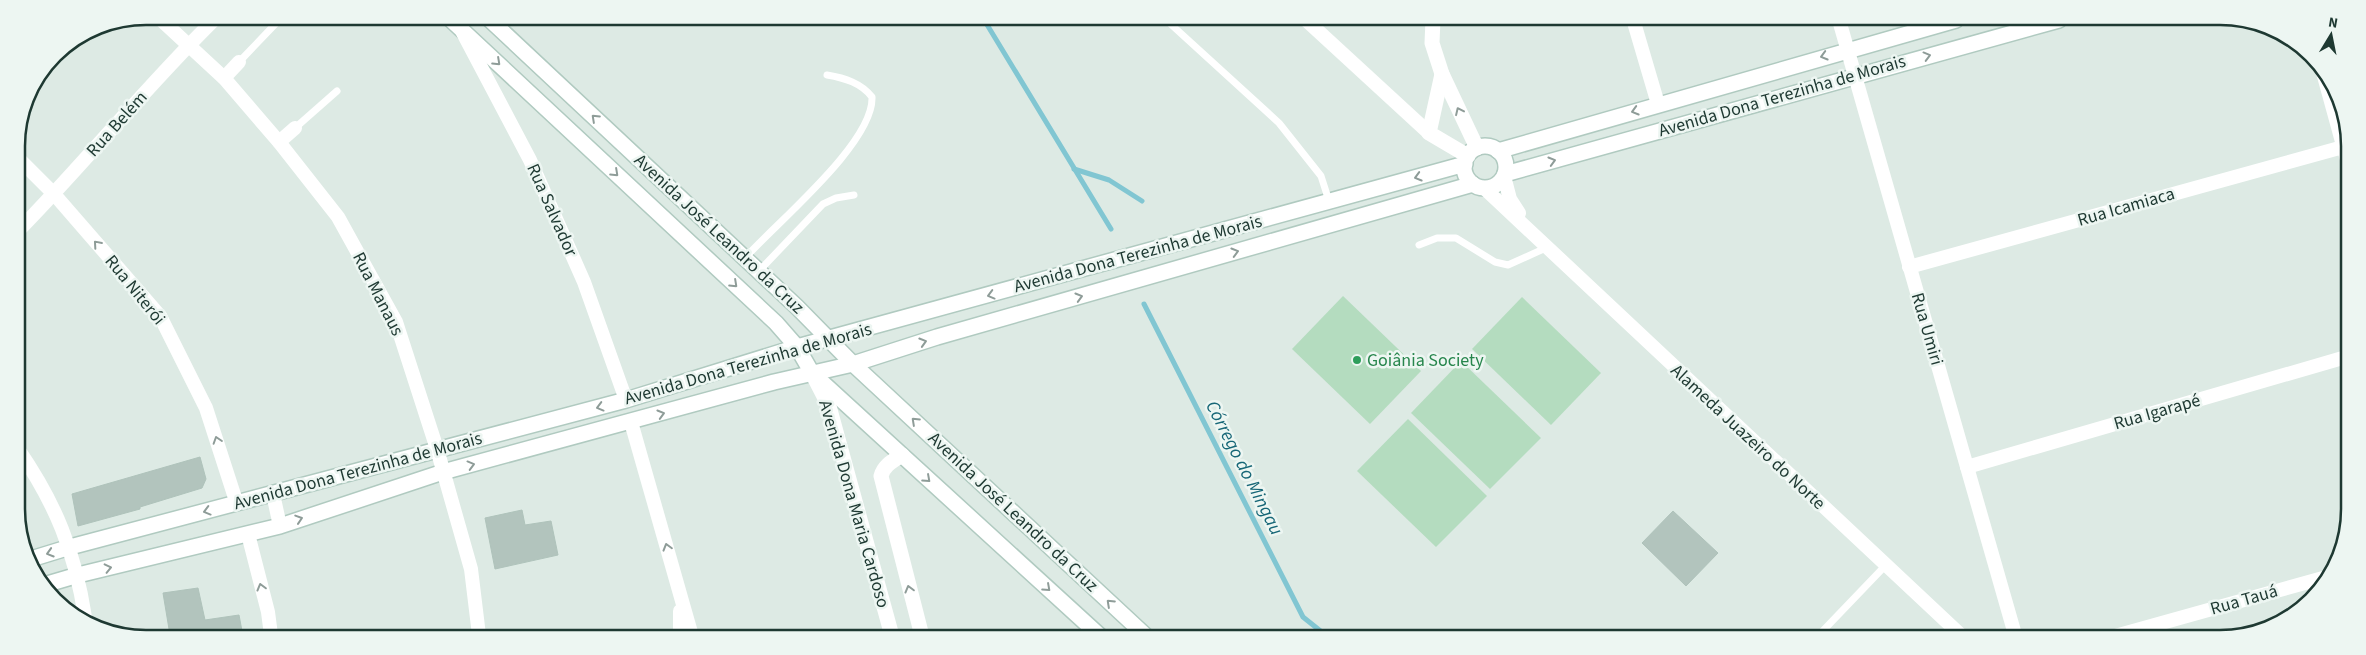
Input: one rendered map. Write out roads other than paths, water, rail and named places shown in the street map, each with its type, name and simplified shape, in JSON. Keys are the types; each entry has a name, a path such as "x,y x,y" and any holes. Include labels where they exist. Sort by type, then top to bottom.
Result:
{"main road":[{"name":"Avenida José Leandro da Cruz","path":"457,25 776,323 798,347"},
{"name":"Avenida José Leandro da Cruz","path":"497,25 759,271 853,364 1140,630"},
{"path":"1433,25 1432,43 1470,156 1466,175 1478,186 1496,185 1505,175 1506,162 1498,151 1488,147 1470,156"},
{"name":"Avenida Dona Terezinha de Morais","path":"1498,151 1938,25"},
{"name":"Avenida Dona Terezinha de Morais","path":"1505,175 2041,25"},
{"path":"1442,74 1429,133 1470,156"},
{"name":"Avenida Dona Terezinha de Morais","path":"35,558 626,400 828,338 1329,202 1470,156"},
{"name":"Avenida Dona Terezinha de Morais","path":"50,583 280,526 443,472 853,364 946,334 1478,186"},
{"name":"Avenida Dona Maria Cardoso","path":"798,347 829,406 890,630"},
{"name":"Avenida José Leandro da Cruz","path":"812,374 1093,630"},
{"name":"Avenida Dona Maria Cardoso","path":"902,455 889,463 881,476 920,630"}],"street":[{"name":"Rua Manaus","path":"166,25 224,78 279,142 338,217 396,322 437,449 471,569 478,630"},
{"name":"Rua Belém","path":"25,224 209,25"},
{"path":"1312,25 1429,133"},
{"path":"1428,25 1432,43"},
{"path":"1635,25 1658,104"},
{"name":"Rua Umiri","path":"1840,25 2014,630"},
{"name":"Rua Salvador","path":"460,28 530,160 584,282 626,400"},
{"path":"224,78 239,62"},
{"path":"2328,90 2340,136"},
{"path":"279,142 295,128"},
{"name":"Rua Icamiaca","path":"1909,268 2341,154"},
{"name":"Rua Niterói","path":"25,165 54,194 160,316 206,408 237,504"},
{"name":"Alameda Juazeiro do Norte","path":"1505,175 1510,199 1534,234"},
{"name":"Alameda Juazeiro do Norte","path":"1478,186 1548,247 1955,630"},
{"name":"Rua Igarapé","path":"1967,467 2341,358"},
{"path":"631,422 690,630"},
{"path":"25,459 36,475 70,547 78,575 84,613"},
{"path":"273,494 280,526"},
{"path":"248,534 268,612 270,630"},
{"name":"Rua Tauá","path":"2137,630 2318,579"},
{"path":"680,594 680,630"}],"lane":[{"path":"239,62 274,25"},
{"path":"1172,25 1279,123 1321,176 1329,202"},
{"path":"745,258 807,196 847,152 870,115 872,97 866,89 840,77 827,75"},
{"path":"295,128 337,91"},
{"path":"759,271 823,204 836,198 854,196"},
{"path":"1419,244 1437,238 1456,238 1495,262 1508,264 1548,247"},
{"path":"1824,630 1885,566"}],"waterway":[{"name":"Córrego do Mingau","path":"987,25 1111,229"},
{"name":"Córrego do Mingau","path":"1074,169 1109,180 1142,201"},
{"name":"Córrego do Mingau","path":"1144,304 1303,617 1319,630"}],"place":[{"name":"Goiânia Society","path":"1357,360"}]}
